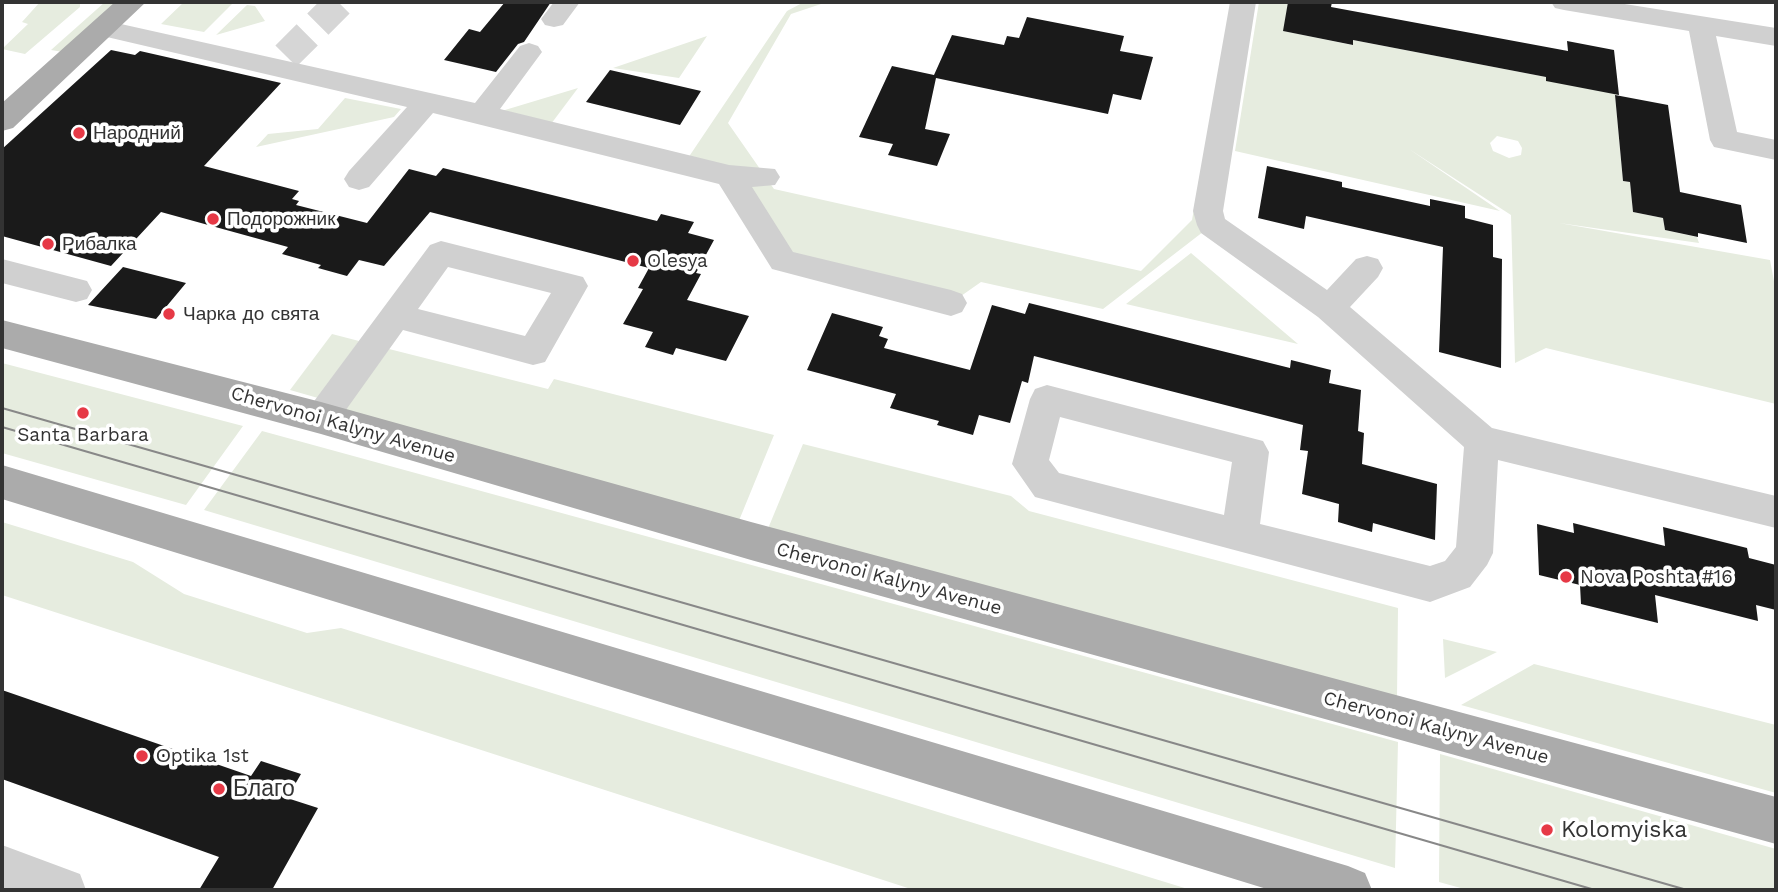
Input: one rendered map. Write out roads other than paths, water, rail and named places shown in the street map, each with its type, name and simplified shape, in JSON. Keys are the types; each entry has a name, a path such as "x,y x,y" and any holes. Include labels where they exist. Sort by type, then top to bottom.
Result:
{"main road":[{"path":"2,120 132,2"},
{"name":"Chervonoi Kalyny Avenue","path":"2,334 321,418 751,541 1776,821"},
{"path":"2,482 1348,890"}],"street":[{"path":"1243,2 1201,210 1212,225 1329,308 1482,441 1776,512"},
{"path":"1564,2 1776,37"},
{"path":"1700,24 1724,140 1776,150"},
{"path":"103,28 281,61 428,102 729,176 765,177"},
{"path":"481,115 529,52"},
{"path":"359,179 428,102"},
{"path":"729,176 783,261 951,303"},
{"path":"321,418 441,253 572,286 533,352 397,316"},
{"path":"1329,308 1367,268"},
{"path":"2,271 76,290"},
{"path":"1240,536 1251,452 1047,399 1030,464 1048,486 1240,536 1430,584 1457,575 1474,553 1482,441"},
{"path":"2,867 64,890"}],"tunnel":[{"path":"286,56 340,2"}],"tram line":[{"path":"2,408 1687,890"},
{"path":"2,427 1595,890"}],"place":[{"name":"Народний","path":"79,133"},
{"name":"Подорожник","path":"213,219"},
{"name":"Рибалка","path":"48,244"},
{"name":"Olesya","path":"633,261"},
{"name":"Чарка до свята","path":"169,314"},
{"name":"Santa Barbara","path":"83,413"},
{"name":"Nova Poshta #16","path":"1566,577"},
{"name":"Оptika 1st","path":"142,756"},
{"name":"Благо","path":"219,789"},
{"name":"Kolomyiska","path":"1547,830"}]}
